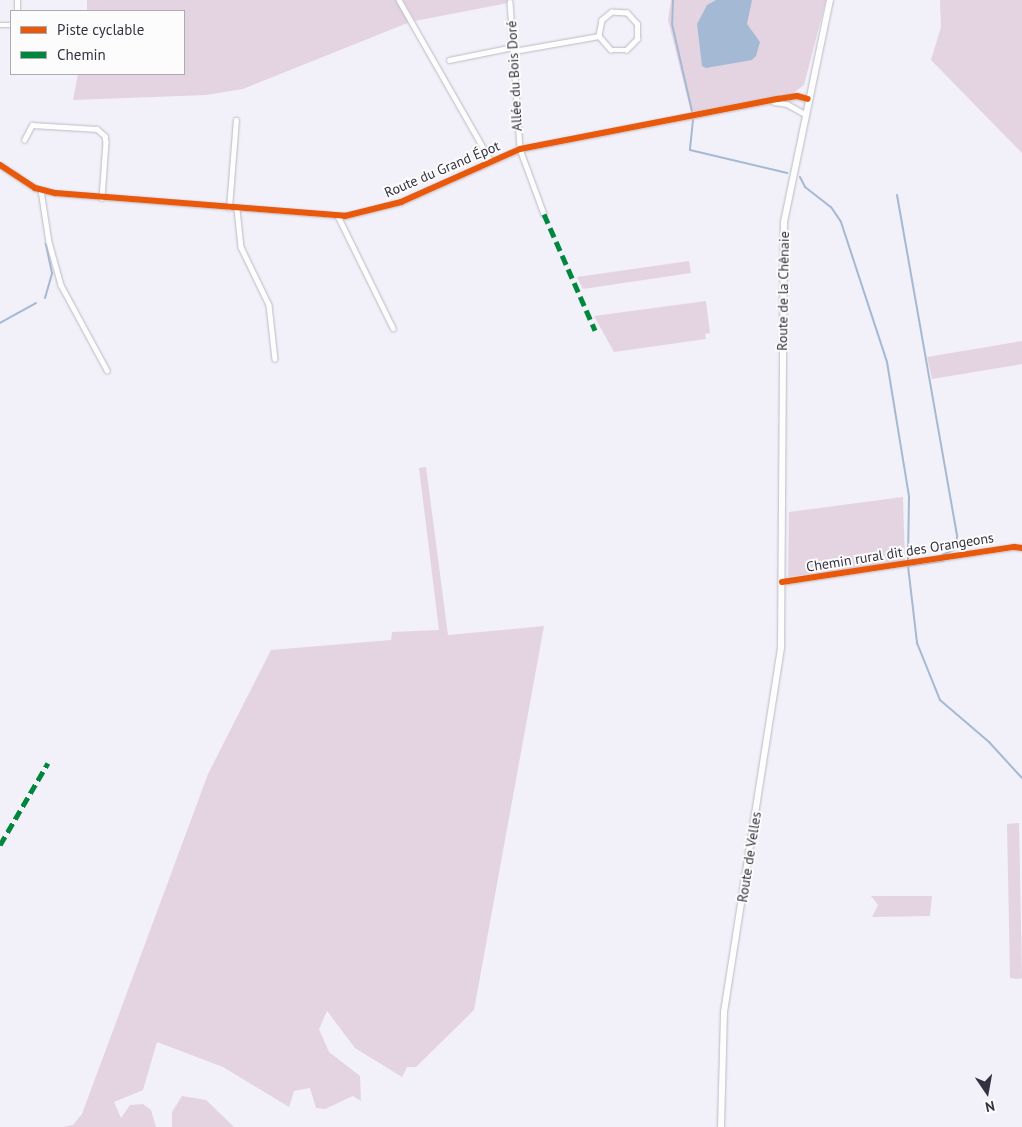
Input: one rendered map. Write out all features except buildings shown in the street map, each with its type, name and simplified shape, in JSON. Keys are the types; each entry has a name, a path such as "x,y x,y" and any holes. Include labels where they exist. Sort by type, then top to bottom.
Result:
{"main road":[{"name":"Route de la Chênaie","path":"782,584 782,249 788,191 830,0"},
{"name":"Route de Velles","path":"721,1127 724,1012 777,683 782,584"}],"street":[{"path":"399,0 491,161"},
{"name":"Allée du Bois Doré","path":"510,2 520,149 544,214"},
{"path":"612,12 627,13 638,24 637,39 626,50 611,50 599,36 602,20 612,12"},
{"path":"449,60 599,36"},
{"name":"Route du Grand Épot","path":"0,165 41,190 102,198 229,208 338,216 363,214 401,202 520,149 797,96 808,99"},
{"name":"Route du Grand Épot","path":"770,101 787,104 805,114"},
{"path":"229,208 236,120"},
{"path":"24,140 32,125 97,129 105,136 106,142 102,198"},
{"path":"41,190 49,242 61,285 107,370"},
{"path":"236,208 241,247 269,305 275,359"},
{"path":"338,216 392,328"},
{"name":"Chemin rural dit des Orangeons","path":"782,584 1022,547"}],"shaded area":[{"path":"87,0 398,0 410,22 243,89 206,95 73,100 78,75 185,75 185,10 87,10"},
{"path":"403,0 508,0 508,3 415,21"},
{"path":"671,0 826,0 804,85 792,94 691,112 668,20"},
{"path":"940,0 1022,0 1022,153 931,60 941,27"},
{"path":"689,261 691,273 583,289 577,277"},
{"path":"706,301 710,333 705,334 706,339 614,352 594,316"},
{"path":"1022,341 1022,364 932,379 927,357"},
{"path":"426,467 448,635 544,626 474,1010 416,1067 407,1067 402,1077 355,1048 327,1011 319,1029 329,1052 360,1076 361,1101 353,1096 325,1109 316,1108 310,1088 294,1091 289,1107 223,1067 157,1042 143,1090 114,1102 121,1118 130,1105 143,1104 151,1110 156,1127 63,1127 73,1125 82,1114 208,774 271,650 391,640 392,632 439,630 419,468"},
{"path":"903,497 905,562 788,577 789,512"},
{"path":"1019,823 1022,978 1017,979 1010,978 1007,824"},
{"path":"871,896 932,896 930,916 872,917 878,905"},
{"path":"182,1096 206,1100 234,1127 172,1127 172,1112"}],"water":[{"path":"716,0 752,0 747,24 760,42 756,56 752,60 706,68 702,66 697,24 707,5"}],"waterway":[{"path":"673,0 672,24 692,111"},
{"path":"693,120 690,150 787,173"},
{"path":"800,177 805,187 831,207 841,222 887,362 909,497 908,560"},
{"path":"897,195 957,537 956,549 942,555"},
{"path":"45,298 52,273 46,244"},
{"path":"0,323 36,303"},
{"path":"943,561 908,566 917,643 940,700 989,742 1022,778"}],"marked path":[{"path":"544,214 595,330"},
{"path":"0,845 48,763"}],"cycle path":[{"path":"0,165 35,188 55,193 345,216 401,202 520,149 778,99 797,96 808,99"},
{"path":"782,582 1014,547 1022,548"}]}
